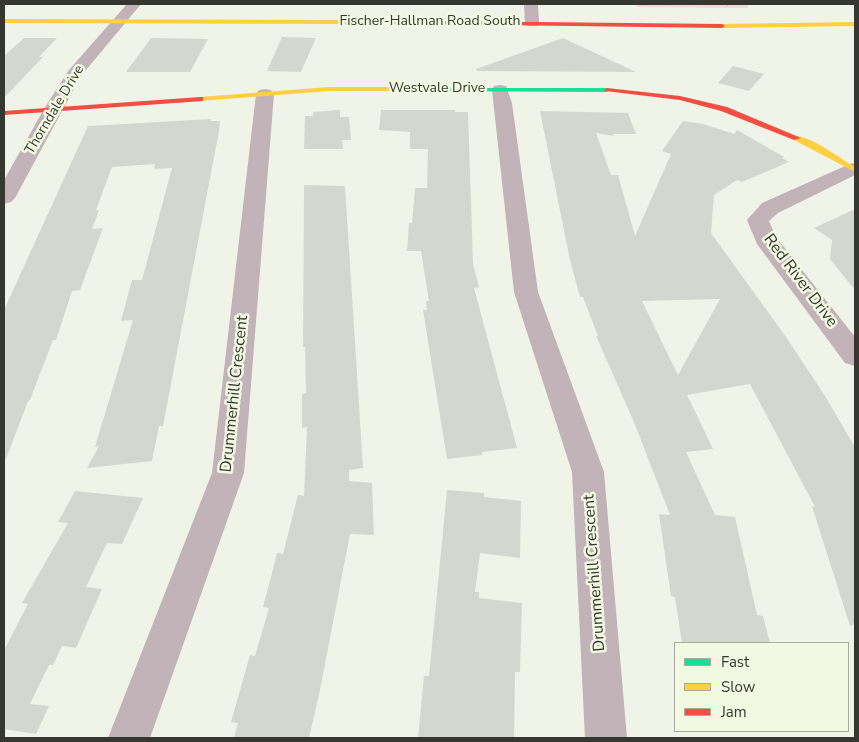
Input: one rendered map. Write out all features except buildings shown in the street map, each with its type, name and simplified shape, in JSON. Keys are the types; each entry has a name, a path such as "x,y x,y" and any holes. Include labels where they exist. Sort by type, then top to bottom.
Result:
{"main road":[{"name":"Fischer-Hallman Road South","path":"13,9 126,12 641,13"},
{"name":"Fischer-Hallman Road South","path":"4,21 126,12 399,11"},
{"name":"Fischer-Hallman Road South","path":"466,12 532,13 750,26 855,24"},
{"path":"751,14 855,14"},
{"name":"Westvale Drive","path":"4,113 330,89 581,89 628,91 680,98 724,109 809,142 854,169"}],"street":[{"name":"Thorndale Drive","path":"4,198 74,74 126,12"},
{"name":"Drummerhill Crescent","path":"500,90 526,292 588,472 606,738"},
{"name":"Drummerhill Crescent","path":"129,738 228,473 265,94"},
{"name":"Red River Drive","path":"854,169 770,208 758,220 765,239 855,356"}],"shaded area":[{"path":"637,4 748,4 748,8 637,7"}],"traffic: fast":[{"path":"407,89 607,90"}],"traffic: slow":[{"path":"4,21 347,22"},
{"path":"722,26 855,24"},
{"path":"200,99 329,89 407,89"},
{"path":"797,138 855,170"}],"traffic: jam":[{"path":"347,22 722,26"},
{"path":"607,90 680,98 724,109 797,138"},
{"path":"4,113 200,99"}]}
